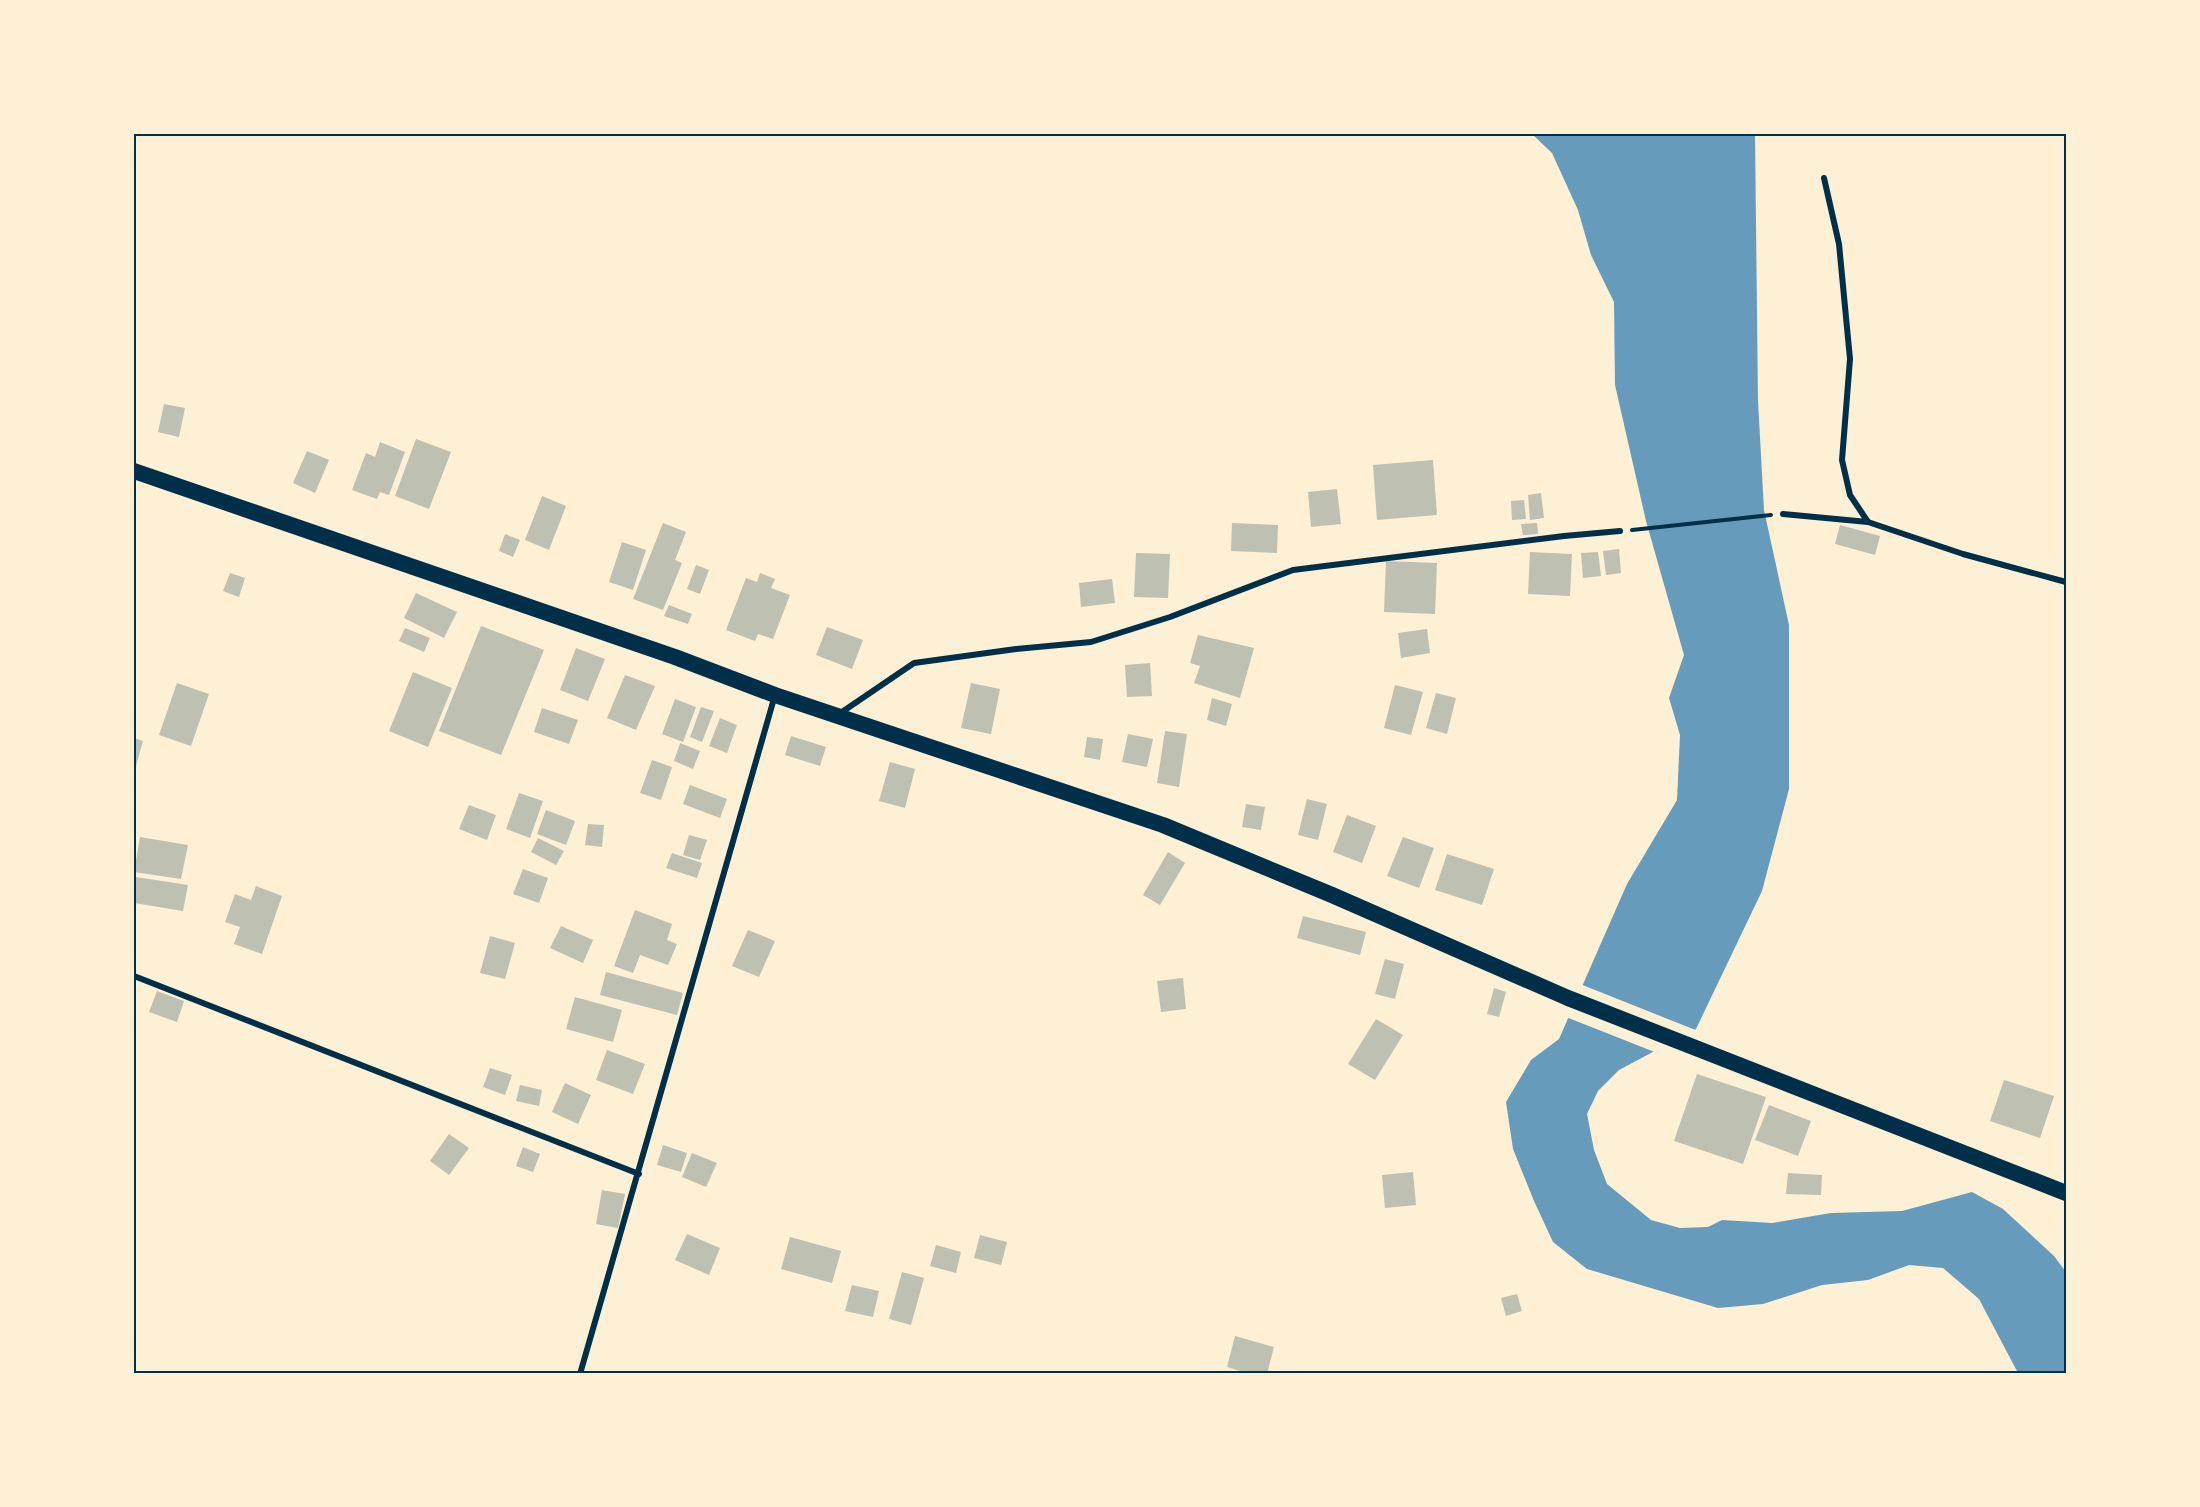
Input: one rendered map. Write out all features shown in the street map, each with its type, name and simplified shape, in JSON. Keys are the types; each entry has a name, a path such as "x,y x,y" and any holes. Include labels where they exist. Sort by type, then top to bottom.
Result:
{"highway":[{"path":"134,471 675,657 775,695 1163,825 1332,895 1568,998 1708,1055 2067,1193"}],"street":[{"path":"1824,178 1839,244 1850,359 1842,460 1850,495 1868,522"},
{"path":"1783,514 1868,522 1963,554 2067,582"},
{"path":"837,716 914,663 1016,649 1091,642 1170,617 1293,570 1620,531"},
{"path":"580,1374 775,695"},
{"path":"134,976 639,1174"}],"path":[{"path":"1620,531 1783,514"}],"water":[{"path":"1532,134 1755,134 1758,401 1764,510 1789,625 1789,789 1762,891 1696,1029 1619,1070 1598,1091 1587,1114 1594,1150 1607,1184 1651,1220 1680,1228 1708,1227 1722,1220 1772,1223 1831,1213 1902,1211 1972,1192 2003,1209 2054,1256 2066,1272 2066,1373 2018,1373 1979,1299 1943,1268 1909,1265 1868,1280 1822,1285 1763,1304 1718,1308 1587,1269 1553,1242 1534,1201 1513,1149 1506,1102 1531,1060 1559,1039 1627,884 1677,800 1680,735 1669,698 1684,655 1646,521 1615,385 1614,302 1591,255 1578,210 1552,153"}],"pier":[{"path":"1580,984 1698,1031 1657,1053 1566,1017"}],"building":[{"path":"164,404 185,408 179,437 158,432"},
{"path":"416,439 451,452 429,509 395,496"},
{"path":"380,442 405,452 389,495 380,492 377,499 352,490 366,453 375,457"},
{"path":"307,451 329,460 315,493 293,483"},
{"path":"1433,460 1437,515 1377,520 1373,465"},
{"path":"1337,489 1341,524 1311,527 1308,492"},
{"path":"1541,493 1544,518 1530,520 1528,495"},
{"path":"542,496 566,506 549,550 525,540"},
{"path":"1524,500 1526,519 1512,520 1511,501"},
{"path":"663,523 686,532 675,560 682,563 663,610 633,599"},
{"path":"1232,523 1278,525 1277,553 1231,551"},
{"path":"1537,523 1538,534 1523,535 1521,524"},
{"path":"1840,525 1880,536 1875,555 1835,544"},
{"path":"505,534 520,540 513,557 499,551"},
{"path":"622,542 646,550 633,590 609,582"},
{"path":"1619,549 1621,573 1606,575 1603,551"},
{"path":"1530,552 1572,554 1570,596 1528,594"},
{"path":"1598,552 1601,576 1583,578 1581,553"},
{"path":"1136,553 1170,554 1168,598 1134,597"},
{"path":"1386,561 1437,563 1435,614 1384,612"},
{"path":"696,565 709,570 700,594 687,589"},
{"path":"230,573 245,578 239,597 223,591"},
{"path":"760,573 775,579 771,588 790,595 773,639 758,634 755,641 726,630 746,578 757,582"},
{"path":"1112,579 1115,603 1081,607 1079,583"},
{"path":"416,593 457,612 444,638 404,618"},
{"path":"669,605 692,614 688,624 664,616"},
{"path":"481,626 544,650 501,755 439,731"},
{"path":"827,627 863,640 852,669 816,655"},
{"path":"405,628 430,638 424,652 399,641"},
{"path":"1427,629 1430,653 1401,658 1398,633"},
{"path":"1198,635 1254,648 1240,698 1194,683 1200,666 1190,663"},
{"path":"576,648 605,659 588,701 560,690"},
{"path":"1150,663 1152,696 1127,697 1125,665"},
{"path":"413,672 452,688 428,747 389,731"},
{"path":"625,675 655,686 636,730 607,718"},
{"path":"177,683 209,694 191,746 159,735"},
{"path":"971,683 1000,689 991,734 961,728"},
{"path":"1395,685 1423,692 1411,735 1384,728"},
{"path":"1436,693 1456,698 1447,734 1426,728"},
{"path":"1212,698 1232,704 1226,726 1207,720"},
{"path":"675,699 696,707 683,742 662,734"},
{"path":"701,707 714,711 702,742 690,737"},
{"path":"542,708 578,720 569,744 534,732"},
{"path":"720,718 737,725 727,753 709,746"},
{"path":"1165,731 1187,734 1179,787 1157,783"},
{"path":"1128,734 1153,739 1147,767 1122,762"},
{"path":"791,736 826,747 820,766 785,755"},
{"path":"1087,737 1103,739 1100,760 1084,757"},
{"path":"134,738 143,741 134,773"},
{"path":"680,743 700,751 693,769 674,761"},
{"path":"652,760 672,767 661,800 640,793"},
{"path":"890,762 915,769 905,808 879,801"},
{"path":"690,785 727,799 720,818 683,804"},
{"path":"519,793 543,801 530,838 506,829"},
{"path":"1307,799 1327,804 1318,840 1298,835"},
{"path":"1246,804 1265,807 1261,830 1242,827"},
{"path":"469,805 496,815 487,840 459,829"},
{"path":"546,810 575,821 566,845 537,834"},
{"path":"1347,815 1376,826 1362,863 1333,852"},
{"path":"588,824 604,825 602,847 585,845"},
{"path":"689,835 707,840 700,860 683,855"},
{"path":"140,837 188,845 181,879 134,872"},
{"path":"1403,837 1434,848 1419,888 1387,876"},
{"path":"538,838 564,851 556,865 531,852"},
{"path":"1168,852 1185,863 1160,905 1143,895"},
{"path":"672,853 702,863 697,878 666,868"},
{"path":"1447,854 1494,869 1482,905 1435,890"},
{"path":"523,869 548,878 539,903 513,894"},
{"path":"136,877 188,885 183,911 134,903"},
{"path":"256,886 282,896 262,954 234,944 240,927 225,922 235,894 251,900"},
{"path":"635,910 672,924 667,940 677,944 668,965 640,955 633,973 614,966"},
{"path":"1303,916 1366,932 1360,955 1297,938"},
{"path":"561,926 593,940 583,963 550,948"},
{"path":"748,930 775,941 759,977 732,966"},
{"path":"490,936 515,943 505,979 480,973"},
{"path":"1385,959 1404,964 1395,999 1375,994"},
{"path":"606,972 683,993 677,1015 600,995"},
{"path":"1183,978 1186,1009 1161,1012 1157,981"},
{"path":"1494,988 1506,992 1499,1017 1487,1014"},
{"path":"157,991 184,1001 177,1022 149,1012"},
{"path":"575,997 622,1010 613,1042 566,1029"},
{"path":"1376,1019 1403,1035 1375,1080 1348,1064"},
{"path":"607,1050 645,1064 633,1094 596,1080"},
{"path":"490,1068 512,1075 505,1095 483,1087"},
{"path":"1697,1074 1766,1097 1743,1164 1674,1141"},
{"path":"2004,1080 2054,1096 2040,1138 1990,1121"},
{"path":"565,1083 591,1095 578,1124 552,1112"},
{"path":"520,1085 542,1090 539,1106 516,1101"},
{"path":"1769,1105 1811,1121 1798,1156 1755,1140"},
{"path":"449,1134 469,1148 449,1175 430,1161"},
{"path":"663,1145 687,1153 681,1172 657,1165"},
{"path":"523,1147 540,1154 533,1172 516,1166"},
{"path":"692,1153 717,1163 706,1187 682,1177"},
{"path":"1413,1172 1416,1205 1385,1208 1382,1175"},
{"path":"1788,1173 1822,1175 1821,1195 1786,1194"},
{"path":"602,1190 625,1194 618,1228 596,1224"},
{"path":"687,1234 720,1248 709,1275 675,1260"},
{"path":"980,1235 1007,1242 1001,1265 974,1258"},
{"path":"790,1237 841,1251 832,1283 781,1269"},
{"path":"936,1245 961,1252 956,1273 930,1266"},
{"path":"902,1272 924,1278 911,1325 889,1319"},
{"path":"852,1285 879,1291 873,1317 845,1311"},
{"path":"1517,1294 1522,1311 1506,1316 1501,1298"},
{"path":"1235,1336 1274,1347 1267,1374 1250,1374 1227,1367"}]}
